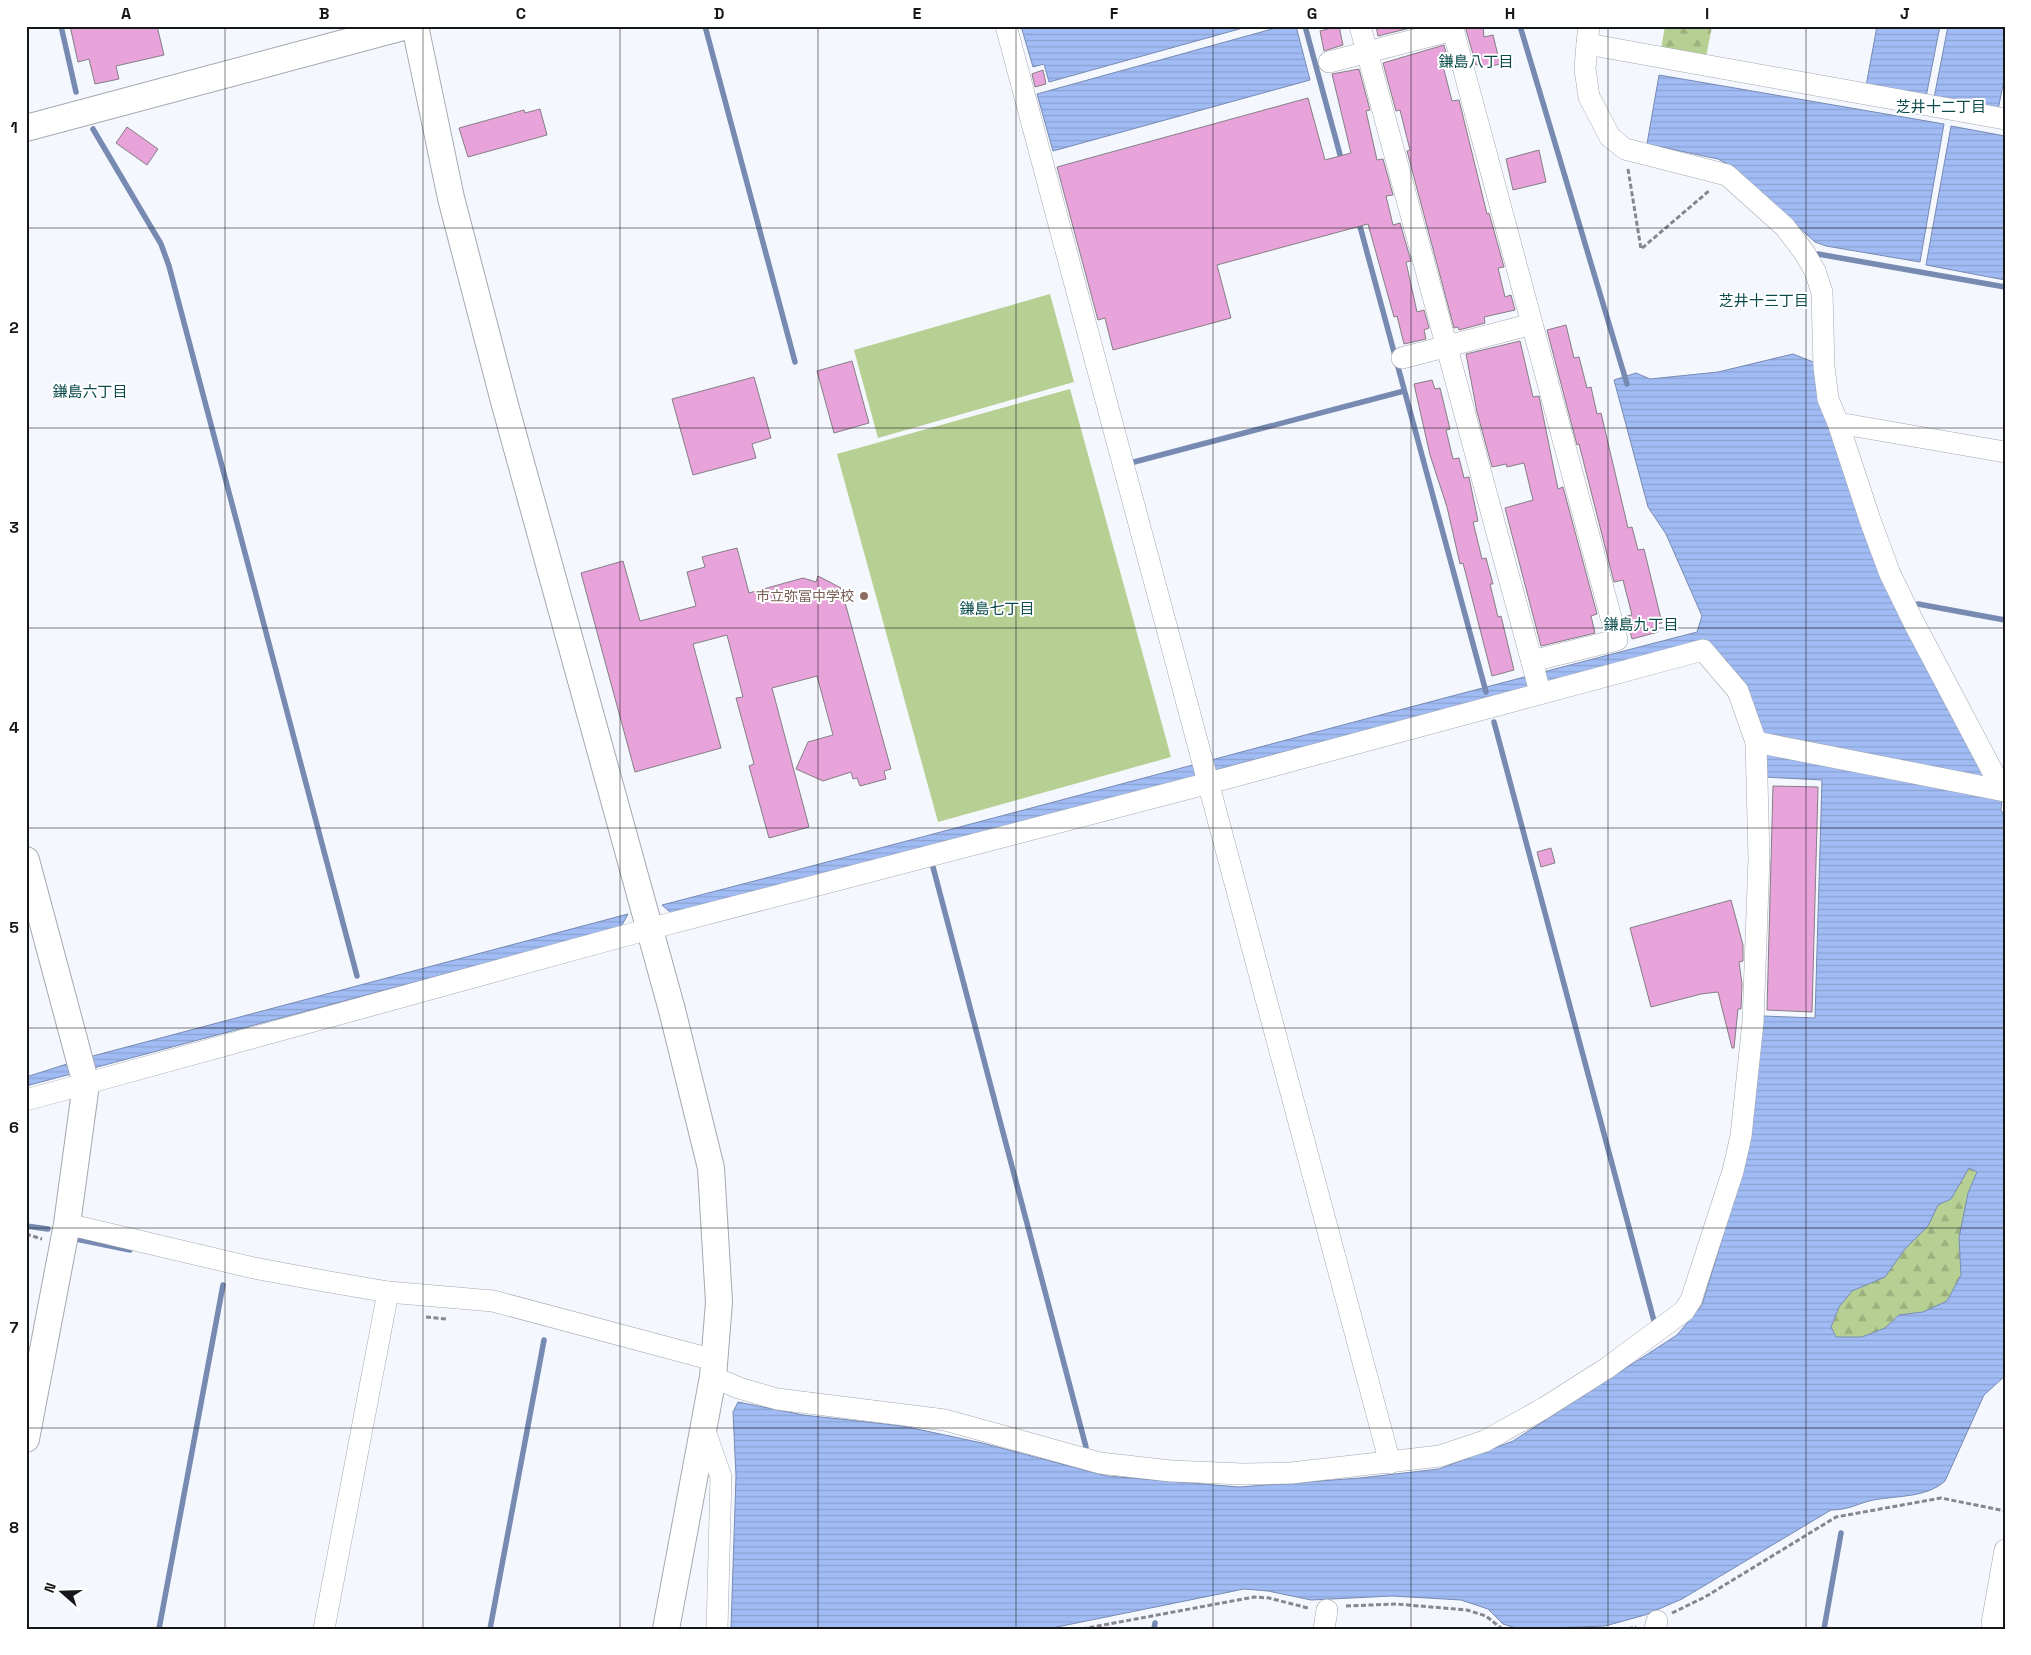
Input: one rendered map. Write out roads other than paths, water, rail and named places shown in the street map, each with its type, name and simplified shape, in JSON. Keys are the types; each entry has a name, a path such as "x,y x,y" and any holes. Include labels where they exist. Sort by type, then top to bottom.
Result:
{"street":[{"path":"26,128 407,26"},
{"path":"415,26 453,207 505,405 672,1010 711,1168 719,1302 714,1369 666,1629"},
{"path":"1006,26 1390,1463"},
{"path":"1360,26 1540,692"},
{"path":"1329,62 1453,28 1617,640 1533,665"},
{"path":"2003,789 1890,574 1828,399 1824,367 1822,292 1815,271 1804,252 1785,227 1727,175 1625,149 1610,137 1589,97 1585,69 1588,35 2005,119"},
{"path":"1402,358 1532,324"},
{"path":"1838,423 2005,452"},
{"path":"26,1100 649,929 1208,783 1540,692 1703,650 1738,691 1758,742 1759,858 1754,1012 1741,1136 1733,1172 1691,1300 1684,1311 1607,1368 1544,1408 1485,1441 1440,1456 1291,1473 1243,1474 1171,1471 1100,1464 944,1420 777,1400 739,1388 714,1369 493,1301 388,1292 254,1268 67,1224"},
{"path":"1758,742 2003,789"},
{"path":"26,860 86,1084 67,1224 26,1438"},
{"path":"324,1629 388,1292"},
{"path":"704,1428 721,1478 717,1629"},
{"path":"1997,1629 1992,1623 2005,1550"}],"water":[{"path":"1021,26 1250,26 1049,82 1044,64 1033,67"},
{"path":"1283,26 1296,26 1310,80 1053,151 1037,94"},
{"path":"1877,26 1940,26 1926,97 1866,86"},
{"path":"1948,26 2005,26 2005,75 1998,110 1934,98"},
{"path":"1659,75 1944,124 1920,262 1826,246 1815,242 1731,166 1718,159 1647,144"},
{"path":"1951,126 2005,136 2005,280 1926,265"},
{"path":"1793,354 1821,365 1821,394 2002,799 2001,810 2005,818 2005,1376 1984,1395 1945,1481 1937,1487 1919,1494 1879,1499 1831,1510 1682,1599 1645,1615 1605,1626 1519,1629 1503,1624 1488,1609 1461,1600 1392,1596 1311,1600 1268,1591 1244,1589 1047,1629 731,1629 736,1476 733,1412 738,1402 803,1415 903,1426 982,1443 1107,1476 1239,1487 1360,1478 1439,1469 1513,1441 1677,1335 1702,1305 1746,1160 1763,1016 1815,1018 1822,780 1763,777 1752,703 1727,661 1704,641 1212,771 1194,779 671,913 662,905 1697,632 1702,616 1666,534 1648,507 1614,380 1636,373 1650,379 1718,372","holes":["1969,1168 1977,1172 1968,1193 1959,1238 1961,1275 1947,1301 1923,1312 1899,1315 1885,1328 1862,1337 1836,1337 1831,1327 1839,1307 1852,1291 1885,1277 1905,1249 1928,1226 1938,1205 1951,1199"]},
{"path":"628,914 621,927 26,1086 26,1077 89,1057"}],"waterway":[{"path":"61,26 76,92"},
{"path":"705,26 795,362"},
{"path":"1305,26 1342,162"},
{"path":"1520,26 1627,384"},
{"path":"93,129 161,244 169,266 357,976"},
{"path":"1358,219 1486,692"},
{"path":"1818,254 2005,287"},
{"path":"1134,462 1404,391"},
{"path":"1918,604 2005,620"},
{"path":"1494,722 1654,1321"},
{"path":"933,867 1086,1447 1083,1451"},
{"path":"26,1226 48,1229"},
{"path":"76,1239 130,1250"},
{"path":"159,1629 223,1285"},
{"path":"490,1629 544,1340"},
{"path":"1824,1629 1841,1533"},
{"path":"1154,1629 1155,1623"}],"place":[{"name":"市立弥冨中学校","path":"864,596"}],"district":[{"name":"鎌島八丁目","path":"1476,61"},
{"name":"芝井十二丁目","path":"1941,106"},
{"name":"芝井十三丁目","path":"1764,300"},
{"name":"鎌島六丁目","path":"90,391"},
{"name":"鎌島七丁目","path":"997,608"},
{"name":"鎌島九丁目","path":"1641,624"}]}
